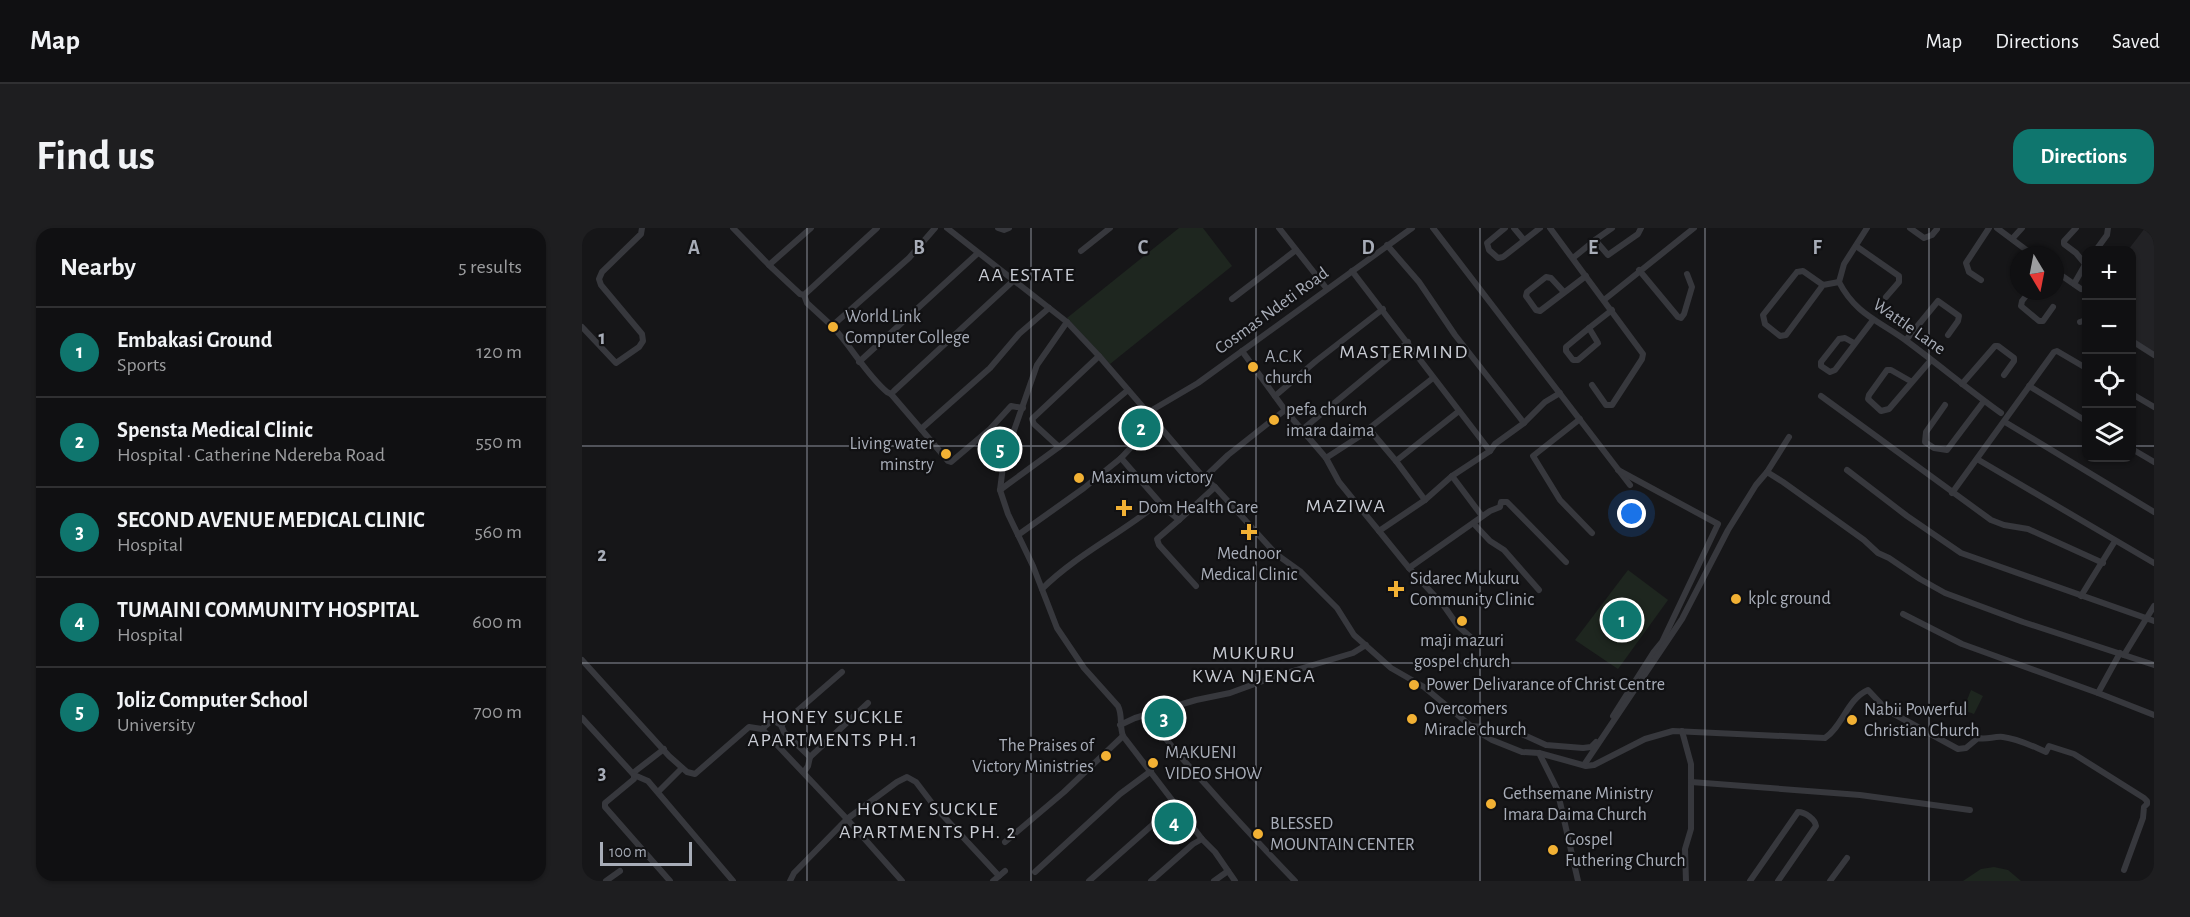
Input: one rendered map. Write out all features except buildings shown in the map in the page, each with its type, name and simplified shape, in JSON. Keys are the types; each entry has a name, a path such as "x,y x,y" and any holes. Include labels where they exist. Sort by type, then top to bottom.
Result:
{"street":[{"path":"582,327 616,363 639,347 643,341 642,334 598,279 602,272 641,234 642,228"},
{"path":"745,228 736,231 769,265 800,294 804,295 807,303 845,339 859,362 883,389 891,393 948,461 951,462 990,429 1011,406 1023,408"},
{"path":"769,265 811,228"},
{"path":"804,295 877,228"},
{"path":"832,326 909,258 935,228"},
{"path":"947,228 1067,322 1203,478 1215,487 1271,549 1300,572 1337,608 1354,635 1391,668 1424,687 1492,740 1522,752 1539,753 1584,765 1594,765 1645,739 1670,731 1825,738 1836,728 1854,700 1866,690 1894,714 1958,749 1966,748 1978,738 1988,739 2000,736 2023,742 2046,752 2049,746 2060,749 2074,754 2147,801 2124,870"},
{"path":"998,228 1004,230 1009,228"},
{"path":"1081,251 1110,228"},
{"path":"1279,228 1327,289"},
{"name":"Cosmas Ndeti Road","path":"1148,413 1190,388 1412,228"},
{"path":"1433,228 1630,485"},
{"path":"1505,228 1487,243 1489,250 1496,257 1503,257 1540,228"},
{"path":"1514,228 1524,240"},
{"path":"1550,228 1642,352 1643,357 1612,405 1606,405 1592,385"},
{"path":"1573,258 1612,228"},
{"path":"1595,240 1605,253 1610,255 1638,234 1641,228"},
{"path":"1604,300 1694,228"},
{"path":"1823,285 1799,271 1763,315 1765,324 1780,336 1788,332 1823,285 1839,282 1844,264 1866,228"},
{"path":"1910,228 1924,238 1930,237 1938,229"},
{"path":"1981,280 1969,272 1966,263 1989,228"},
{"path":"1997,228 2021,246"},
{"path":"2012,239 2022,228"},
{"path":"2076,228 2064,244 2082,260"},
{"path":"2099,246 2108,232"},
{"path":"1387,245 1419,282 1455,334 1524,423"},
{"path":"1856,246 1899,276 1899,282 1886,297"},
{"path":"1232,299 1296,250"},
{"path":"859,362 978,253"},
{"path":"1640,270 1680,317 1684,314 1692,288 1688,277"},
{"path":"1352,271 1490,451"},
{"path":"2074,284 2082,271"},
{"path":"1563,291 1551,278 1546,277 1527,292 1526,296 1536,310 1540,311 1563,291 1586,276"},
{"path":"2064,278 2081,289"},
{"path":"891,393 1013,281"},
{"name":"Wattle Lane","path":"1839,282 1857,308 1906,340 2001,412"},
{"path":"2023,300 2020,306 2039,321 2043,321 2053,307"},
{"path":"1906,340 1938,301 1959,316 1948,334"},
{"path":"921,429 990,368 1019,334 1049,308"},
{"path":"1275,396 1383,309"},
{"path":"1589,328 1598,343 1575,360 1567,352 1566,347 1589,328 1612,310"},
{"path":"1854,344 1845,338 1839,339 1821,362 1821,366 1830,372 1835,370 1873,320"},
{"path":"1067,322 1037,364 1004,459 1000,490 1057,628 1071,650 1118,706 1123,736 1202,839 1215,852 1235,881"},
{"path":"1303,429 1408,342"},
{"path":"2136,344 2154,355"},
{"path":"1962,384 1995,346 2014,358 2004,375"},
{"path":"1242,351 1275,396 1326,458 1339,482 1409,568 1444,606 1458,626 1475,641"},
{"path":"1952,494 2055,351 2082,366"},
{"path":"1059,447 1034,424 1032,418 1099,356"},
{"path":"1912,382 1887,370 1868,399 1881,411 1886,411 1912,382 1931,360"},
{"path":"1326,458 1367,430 1433,378"},
{"path":"2029,386 2082,419"},
{"path":"1000,490 1059,447 1128,390"},
{"path":"1379,531 1425,500 1452,476 1490,451 1495,444 1524,423 1545,402 1560,393"},
{"path":"1821,396 1990,520 2028,529 2103,563"},
{"path":"2136,396 2154,407"},
{"path":"1945,405 1926,432 1925,442 1934,448 1947,450 1984,401"},
{"path":"1203,478 1228,455 1286,410"},
{"path":"1396,461 1459,411"},
{"path":"1580,419 1533,456 1560,500 1592,533"},
{"path":"1017,535 1084,488 1121,458 1155,422"},
{"path":"2005,422 2154,512"},
{"path":"1367,430 1373,432 1425,500"},
{"path":"1584,765 1682,619 1728,530 1789,437"},
{"path":"2136,451 2154,462"},
{"path":"1121,458 1162,506 1179,520"},
{"path":"1977,459 2154,563"},
{"path":"1471,725 1511,729 1542,745 1591,747 1662,642 1719,524 1618,470"},
{"path":"1847,470 1906,516 1961,553 2154,621"},
{"path":"1767,472 1864,540 1878,553 1935,588 2023,622 2154,665"},
{"path":"1452,476 1482,516"},
{"path":"1196,586 1157,539 1215,487"},
{"path":"1409,568 1474,524 1482,516 1500,507 1501,502 1506,502 1566,562"},
{"path":"1042,589 1076,561 1134,523 1156,505 1162,506"},
{"path":"1474,524 1490,541 1504,550 1539,590"},
{"path":"2081,596 2115,541"},
{"path":"2098,693 2154,606"},
{"path":"1903,614 1962,644 2154,715"},
{"path":"1120,725 1149,714 1230,693 1276,676 1353,653 1366,645"},
{"path":"582,660 687,772 695,774 749,727 762,729 902,881"},
{"path":"781,725 842,672"},
{"path":"804,772 810,758 868,703"},
{"path":"1149,714 1160,733 1176,752 1295,881"},
{"path":"582,718 633,774 648,781 733,881"},
{"path":"762,729 772,720 781,725 784,732 810,758"},
{"path":"1683,731 1689,753 1691,782 1691,829 1685,849 1686,881"},
{"path":"1005,842 1064,792 1123,736"},
{"path":"664,749 633,774 633,779 605,803 605,807 670,881"},
{"path":"1539,753 1557,789 1578,881"},
{"path":"658,792 682,768"},
{"path":"1035,872 1120,794 1132,788 1139,779 1151,771"},
{"path":"790,881 794,873 847,819 903,778 911,778 999,876"},
{"path":"1691,782 1860,795 1971,810"},
{"path":"1089,881 1176,804"},
{"path":"1750,881 1798,812 1805,813 1816,822 1816,826 1778,881"},
{"path":"1151,881 1192,844 1202,839"},
{"path":"1830,881 1847,858"},
{"path":"606,881 620,871"},
{"path":"993,881 1005,871"},
{"path":"1214,881 1228,871"}],"shaded area":[{"path":"1179,228 1203,228 1232,266 1110,364 1067,318"},
{"path":"2145,228 2154,228 2154,355 2136,345 2136,246 2131,246"},
{"path":"1628,570 1668,600 1618,669 1575,640"},
{"path":"1971,690 1983,696 1974,714 1963,710"},
{"path":"1994,867 2008,870 2021,881 1963,881 1981,869"}],"place":[{"name":"World Link Computer College","path":"833,327"},
{"name":"A.C.K church","path":"1253,367"},
{"name":"pefa church imara daima","path":"1274,420"},
{"name":"Spensta Medical Clinic","path":"1141,428"},
{"name":"Joliz Computer School","path":"1000,449"},
{"name":"Living water minstry","path":"946,454"},
{"name":"Maximum victory","path":"1079,478"},
{"name":"Dom Health Care","path":"1124,508"},
{"name":"Mednoor Medical Clinic","path":"1249,532"},
{"name":"Sidarec Mukuru Community Clinic","path":"1396,589"},
{"name":"kplc ground","path":"1736,599"},
{"name":"Embakasi Ground","path":"1622,620"},
{"name":"maji mazuri gospel church","path":"1462,621"},
{"name":"Power Delivarance of Christ Centre","path":"1414,685"},
{"name":"SECOND AVENUE MEDICAL CLINIC","path":"1164,718"},
{"name":"Overcomers Miracle church","path":"1412,719"},
{"name":"Nabii Powerful Christian Church","path":"1852,720"},
{"name":"The Praises of Victory Ministries","path":"1106,756"},
{"name":"MAKUENI VIDEO SHOW","path":"1153,763"},
{"name":"Gethsemane Ministry Imara Daima Church","path":"1491,804"},
{"name":"TUMAINI COMMUNITY HOSPITAL","path":"1174,822"},
{"name":"BLESSED MOUNTAIN CENTER","path":"1258,834"},
{"name":"Gospel Futhering Church","path":"1553,850"}],"district":[{"name":"AA ESTATE","path":"1027,275"},
{"name":"MASTERMIND","path":"1404,352"},
{"name":"MAZIWA","path":"1346,506"},
{"name":"MUKURU KWA NJENGA","path":"1254,664"},
{"name":"HONEY SUCKLE APARTMENTS PH.1","path":"833,728"},
{"name":"HONEY SUCKLE APARTMENTS PH. 2","path":"928,820"}]}
